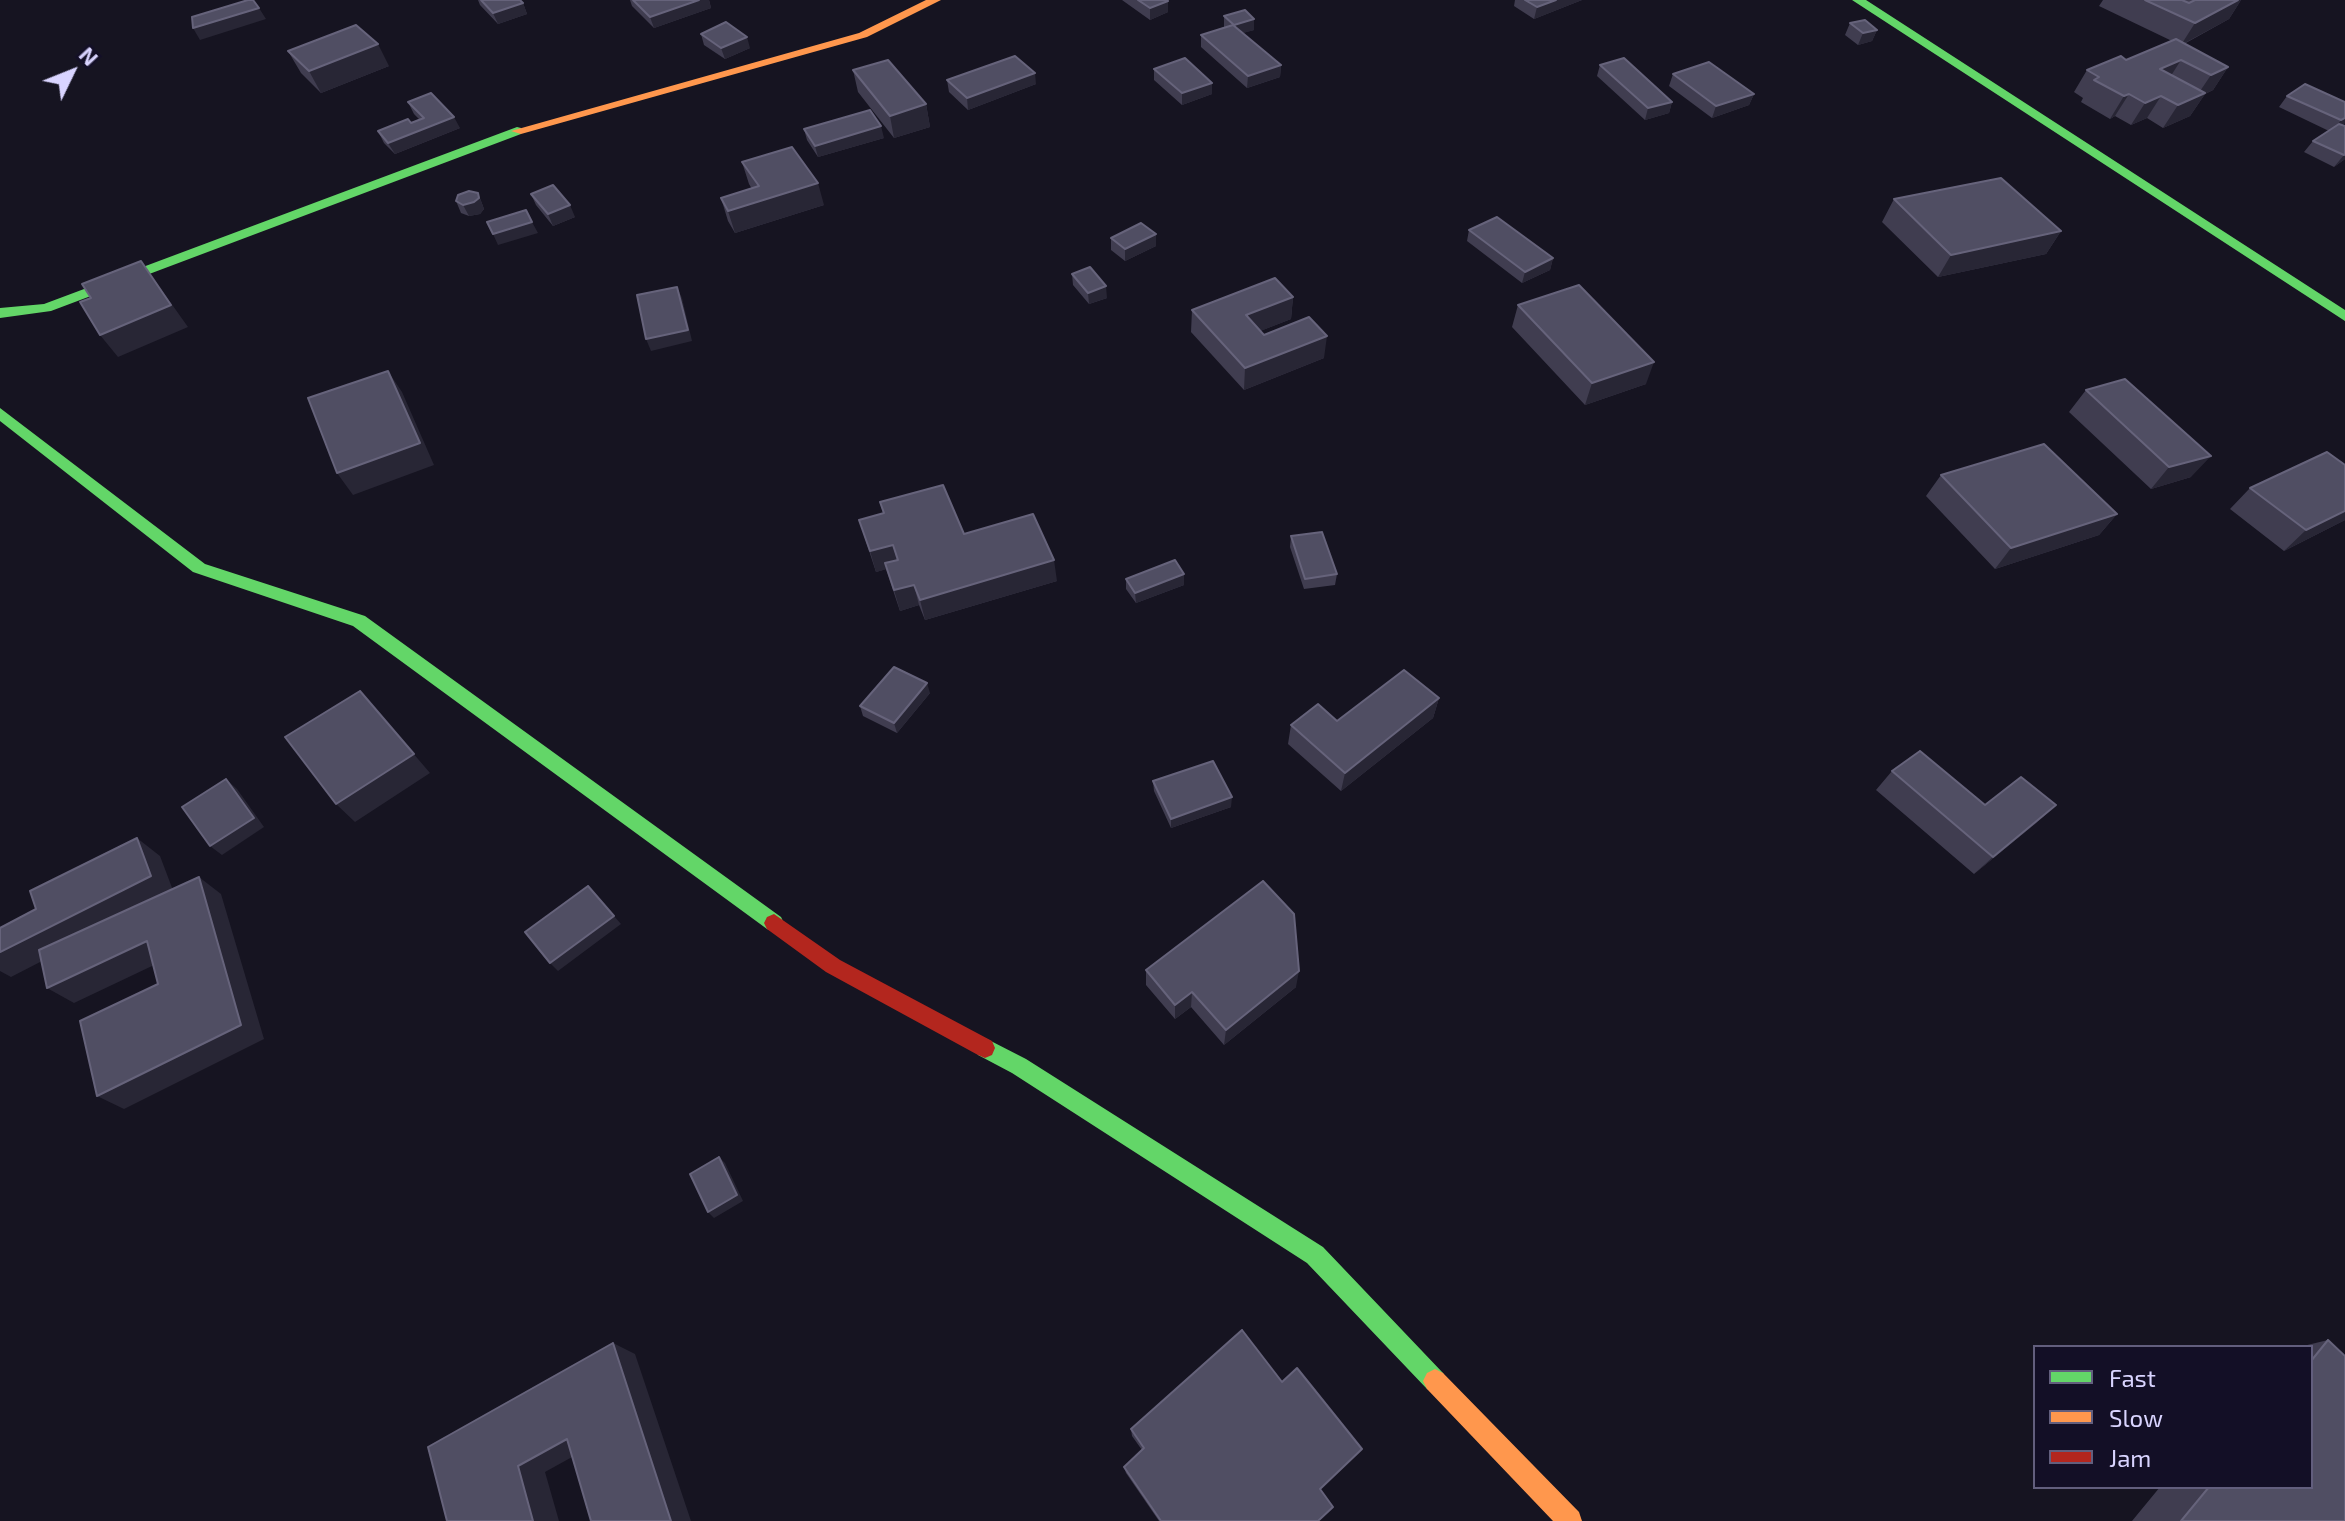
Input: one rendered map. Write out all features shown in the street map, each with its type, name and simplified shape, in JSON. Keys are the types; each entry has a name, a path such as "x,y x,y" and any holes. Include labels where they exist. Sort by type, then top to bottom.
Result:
{"street":[{"path":"0,313 46,308 540,122 863,35 935,0"},
{"path":"1858,0 2345,316"},
{"path":"0,413 199,568 359,621 833,966 1019,1066 1315,1255 1570,1521"}],"building":[{"path":"253,0 259,8 193,28 192,17"},
{"path":"481,0 520,0 523,3 493,13"},
{"path":"633,0 699,0 650,17"},
{"path":"1138,0 1167,0 1168,1 1150,8"},
{"path":"1525,0 1556,0 1537,7"},
{"path":"2145,0 2182,0 2189,3 2195,0 2238,0 2195,23"},
{"path":"1245,10 1254,19 1234,25 1224,16"},
{"path":"1865,20 1877,30 1863,33 1850,23"},
{"path":"726,22 747,37 721,48 701,34"},
{"path":"356,25 378,44 309,71 288,51"},
{"path":"1233,25 1281,65 1248,76 1201,35"},
{"path":"2176,39 2228,67 2211,75 2181,60 2160,69 2205,93 2178,105 2161,96 2145,103 2129,94 2124,96 2094,80 2099,77 2087,70 2121,56 2126,60"},
{"path":"1015,56 1035,73 967,98 947,80"},
{"path":"1185,58 1212,83 1182,93 1154,69"},
{"path":"1624,58 1672,102 1648,108 1600,65"},
{"path":"888,60 926,104 890,116 853,70"},
{"path":"1709,62 1754,94 1716,106 1673,74"},
{"path":"2305,84 2345,102 2345,118 2341,120 2287,96"},
{"path":"431,93 454,117 388,143 378,131 408,119 411,123 424,118 408,102"},
{"path":"870,110 881,126 815,146 804,129"},
{"path":"2339,124 2345,126 2344,155 2313,141"},
{"path":"792,147 818,183 728,211 721,198 759,186 742,162"},
{"path":"2001,178 2061,231 1951,255 1894,199"},
{"path":"553,185 570,205 548,214 531,194"},
{"path":"469,191 478,193 479,198 463,205 456,201 458,195"},
{"path":"526,210 532,222 493,234 487,222"},
{"path":"1497,217 1553,258 1525,272 1469,230"},
{"path":"1141,223 1156,234 1125,249 1111,238"},
{"path":"141,261 171,305 100,335 80,302 91,298 82,284"},
{"path":"1090,267 1106,286 1088,293 1072,274"},
{"path":"1275,278 1293,297 1246,315 1264,335 1309,317 1327,336 1245,368 1192,310"},
{"path":"1579,285 1654,362 1592,383 1518,305"},
{"path":"677,287 688,330 646,339 637,295"},
{"path":"388,371 420,443 337,473 308,398"},
{"path":"2125,379 2211,456 2169,467 2086,390"},
{"path":"2044,444 2117,514 2011,548 1941,475"},
{"path":"2327,452 2345,465 2345,511 2306,530 2250,488"},
{"path":"943,485 964,534 1033,514 1054,560 920,600 914,585 894,590 885,563 898,560 893,545 870,551 859,520 884,513 880,502"},
{"path":"1322,532 1337,574 1305,579 1291,536"},
{"path":"1175,560 1184,574 1135,593 1126,579"},
{"path":"894,667 927,683 894,723 860,706"},
{"path":"1404,670 1439,698 1345,773 1291,725 1318,704 1337,721"},
{"path":"360,691 414,754 336,804 285,737"},
{"path":"1920,751 1985,805 2021,777 2056,805 1993,857 1892,771"},
{"path":"1213,761 1232,797 1171,819 1153,781"},
{"path":"226,779 254,818 210,846 182,807"},
{"path":"137,838 151,876 0,952 0,928 36,909 30,891"},
{"path":"199,877 241,1025 97,1096 80,1021 158,984 147,941 47,988 39,950"},
{"path":"1263,881 1294,914 1299,971 1226,1030 1192,992 1175,1005 1146,970"},
{"path":"588,886 614,916 550,963 525,932"},
{"path":"719,1157 737,1195 708,1212 690,1174"},
{"path":"1242,1330 1282,1382 1297,1368 1362,1449 1320,1489 1333,1507 1318,1521 1161,1521 1124,1467 1144,1448 1131,1429"},
{"path":"2328,1340 2345,1356 2345,1521 2181,1521 2207,1489 2313,1489 2313,1359"},
{"path":"613,1343 671,1521 591,1521 567,1439 518,1466 533,1521 447,1521 428,1447"}],"traffic: fast":[{"path":"1858,0 2345,316"},
{"path":"0,313 46,308 517,131"},
{"path":"0,413 199,568 359,621 774,923"},
{"path":"985,1048 1019,1066 1315,1255 1435,1381"}],"traffic: slow":[{"path":"517,131 863,35 935,0"},
{"path":"1435,1381 1570,1521"}],"traffic: jam":[{"path":"774,923 833,966 985,1048"}]}
